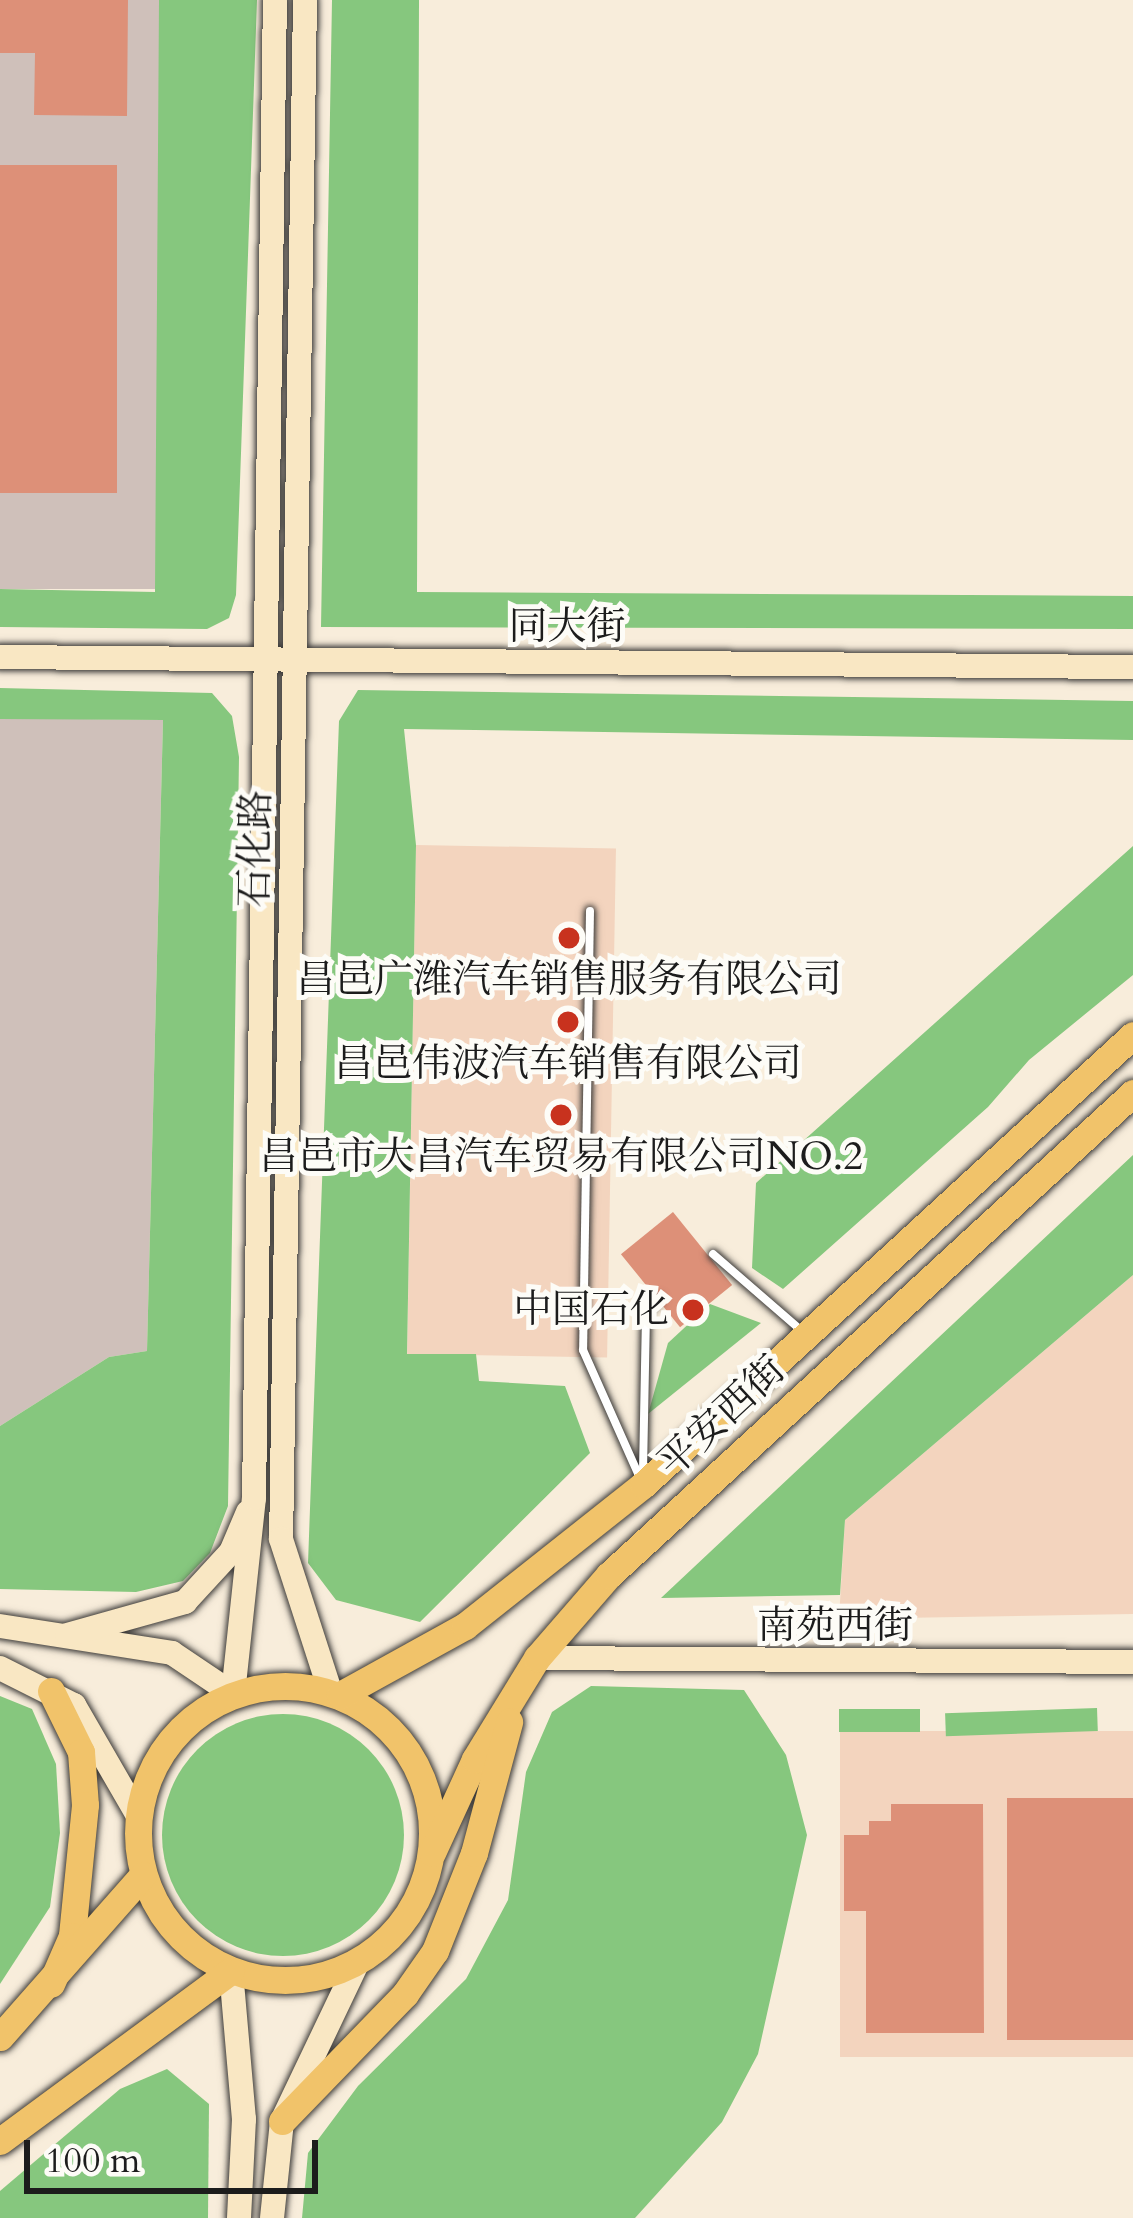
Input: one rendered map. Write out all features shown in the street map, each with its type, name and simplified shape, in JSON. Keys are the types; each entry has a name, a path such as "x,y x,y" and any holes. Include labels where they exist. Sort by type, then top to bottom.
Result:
{"main road":[{"name":"石化路","path":"233,1694 254,1498 275,0"},
{"name":"石化路","path":"305,0 281,1539 335,1694"},
{"name":"同大街","path":"0,657 1133,668"},
{"name":"平安西街","path":"335,1694 465,1626 643,1485 1133,1035"},
{"name":"平安西街","path":"432,1853 538,1658 609,1575 1133,1093"},
{"path":"67,1635 185,1602 230,1552 254,1498"},
{"path":"0,1627 172,1653 233,1694"},
{"name":"南苑西街","path":"538,1658 1133,1662"},
{"path":"0,1667 74,1705 137,1816 143,1875 177,1932 231,1971 274,1980 317,1977 358,1962 394,1934 419,1897 432,1853 431,1804 413,1758 382,1721 335,1694 271,1686 233,1694 191,1719 165,1746 137,1816"},
{"path":"51,1690 81,1752 86,1805 72,1936 51,1984"},
{"path":"282,2121 405,1994 434,1951 474,1853 517,1692"},
{"path":"0,2038 143,1875"},
{"path":"272,2218 282,2121 358,1962"},
{"path":"0,2141 231,1971"},
{"path":"231,1971 244,2119 239,2218"}],"lane":[{"path":"590,910 583,1350 643,1485"},
{"path":"713,1254 808,1335"},
{"path":"643,1485 646,1310 658,1300"}],"shaded area":[{"path":"0,0 159,0 159,589 0,589"},
{"path":"0,718 163,720 147,1351 109,1357 0,1426"},
{"path":"416,845 616,848 607,1357 407,1354"},
{"path":"1133,1275 1133,1614 839,1619 845,1520"},
{"path":"840,1731 1133,1731 1133,2057 840,2057"}],"green space":[{"path":"159,0 257,0 236,595 229,618 207,629 0,627 0,589 155,592"},
{"path":"332,0 419,0 417,592 1133,596 1133,629 321,627"},
{"path":"0,688 212,693 232,716 239,757 228,1506 210,1553 183,1581 136,1592 0,1589 0,1426 109,1357 147,1351 163,720 0,719"},
{"path":"358,690 1133,701 1133,740 404,729 416,845 407,1354 476,1354 479,1381 565,1386 590,1453 420,1622 336,1600 308,1563 339,721"},
{"path":"1133,846 1133,975 1029,1060 988,1107 783,1289 752,1268 756,1183"},
{"path":"1133,1155 1133,1275 845,1520 840,1595 661,1598"},
{"path":"710,1304 761,1323 648,1414 668,1343"},
{"path":"591,1686 744,1690 786,1755 807,1835 758,2054 722,2122 635,2218 302,2218 308,2153 358,2086 466,1979 508,1900 526,1772 552,1712"},
{"path":"0,1696 32,1709 56,1764 60,1833 50,1907 0,1984"},
{"path":"1097,1708 1098,1731 946,1736 945,1713"},
{"path":"839,1709 920,1709 920,1732 839,1732"},
{"path":"283,1714 329,1723 369,1749 395,1789 404,1835 395,1881 369,1921 329,1947 283,1956 237,1947 197,1921 171,1881 162,1835 171,1789 197,1749 237,1723"},
{"path":"167,2069 209,2104 208,2218 0,2218 0,2191 120,2089"}],"building":[{"path":"0,0 128,0 127,116 34,115 35,53 0,53"},
{"path":"0,165 117,165 117,493 0,493"},
{"path":"673,1212 732,1285 680,1327 621,1254"},
{"path":"1007,1798 1133,1798 1133,2040 1007,2040"},
{"path":"891,1804 983,1804 984,2033 866,2033 866,1911 844,1911 844,1835 869,1835 869,1821 891,1821"}],"place":[{"name":"昌邑广潍汽车销售服务有限公司","path":"569,938"},
{"name":"昌邑伟波汽车销售有限公司","path":"568,1022"},
{"name":"昌邑市大昌汽车贸易有限公司NO.2","path":"561,1115"},
{"name":"中国石化","path":"693,1310"}]}
